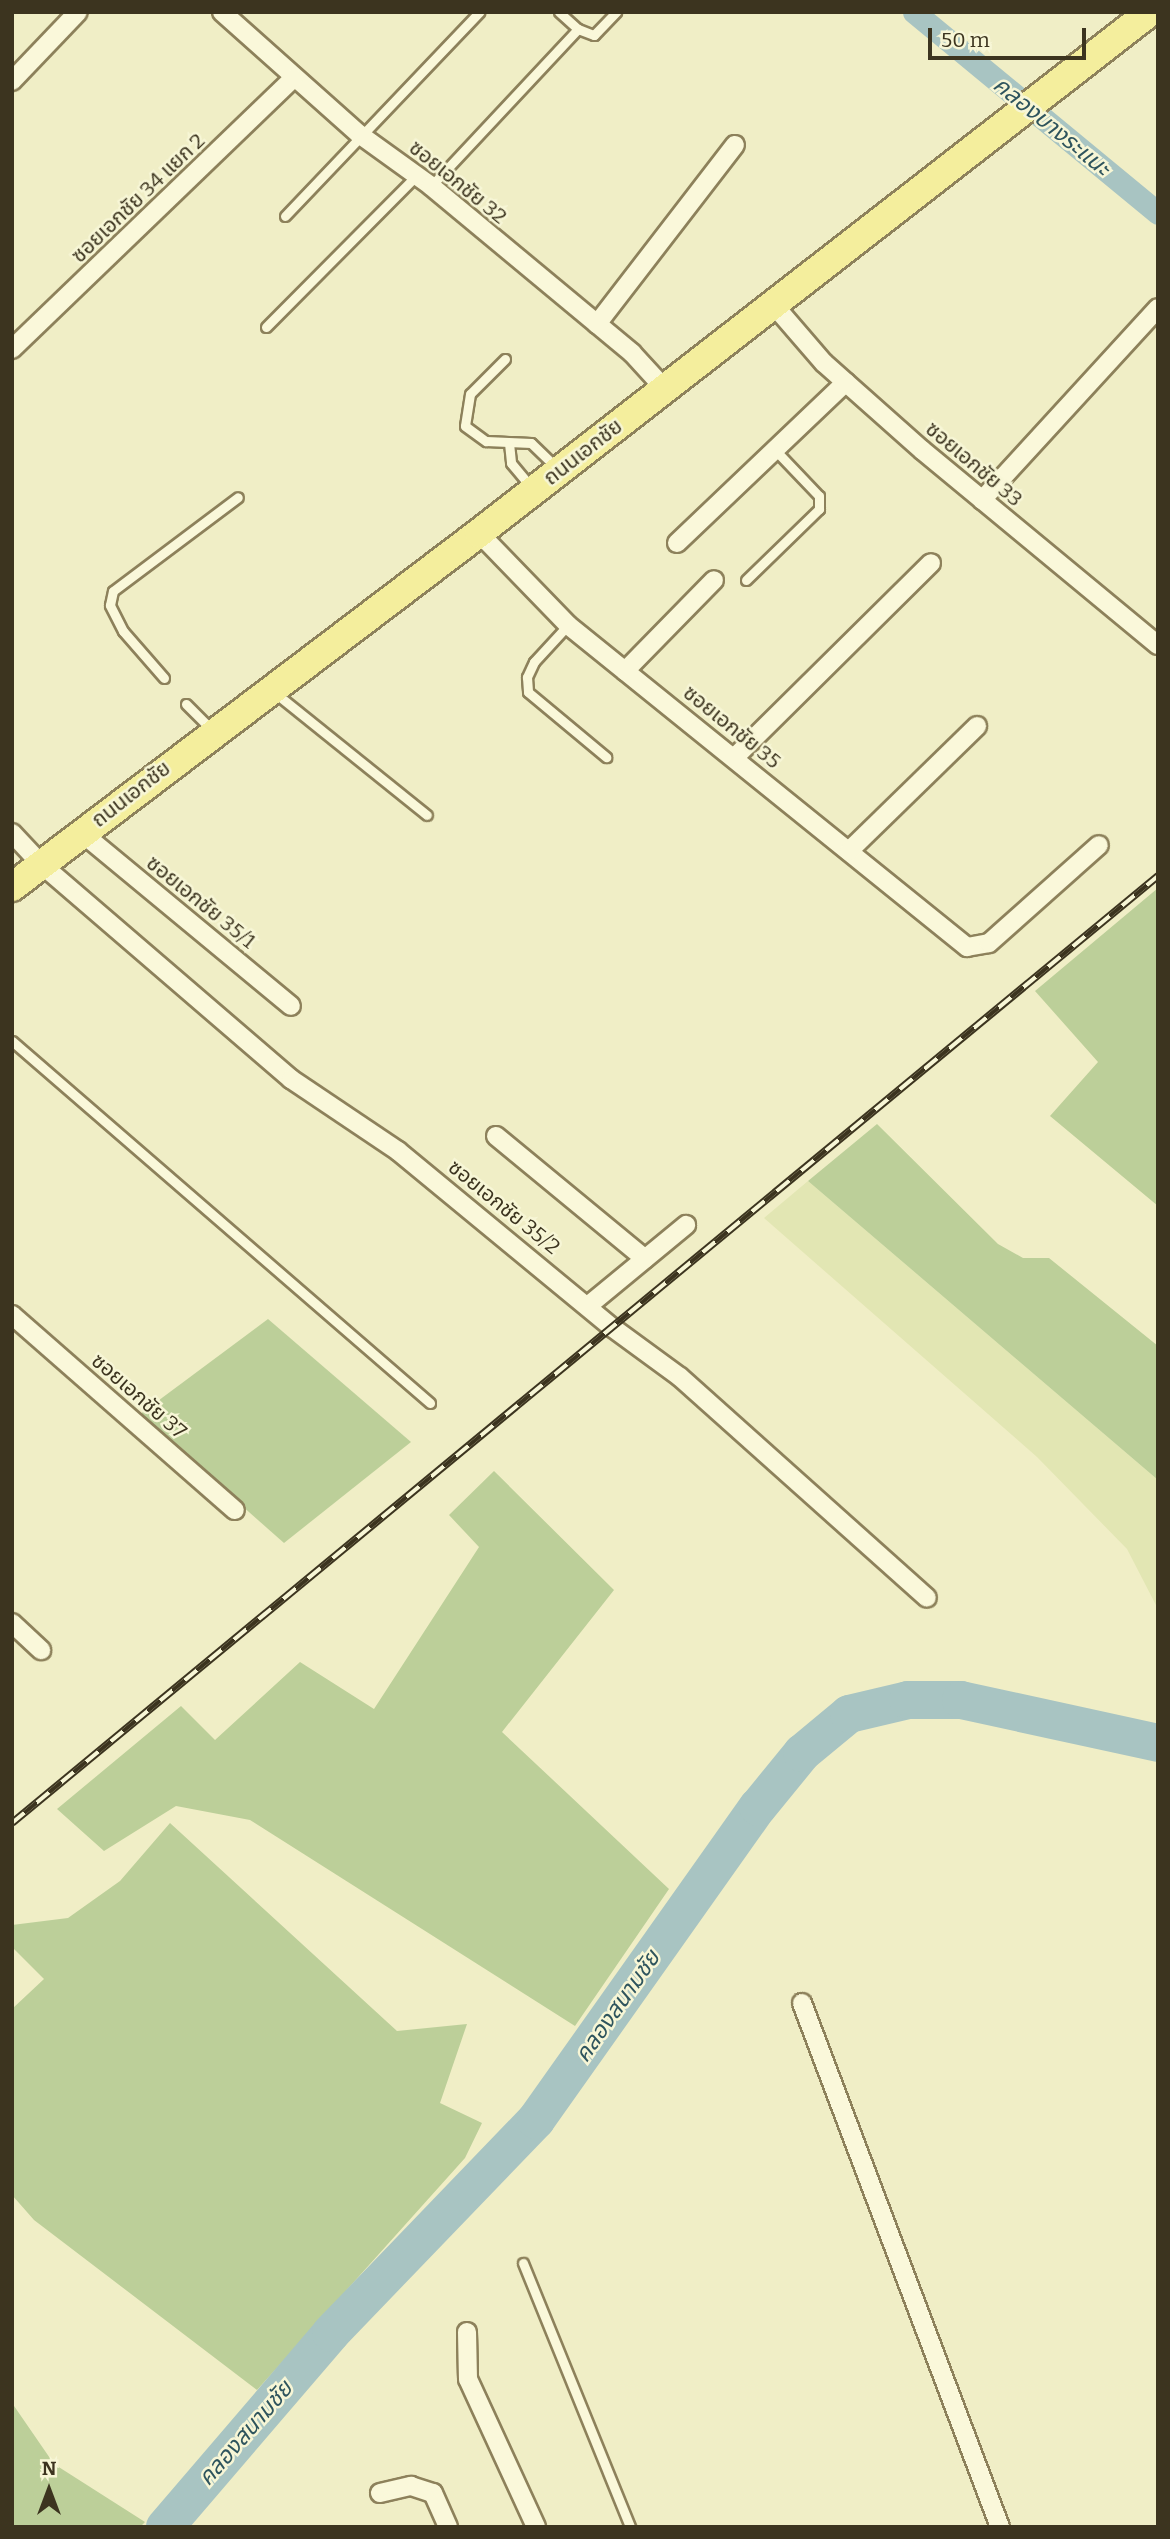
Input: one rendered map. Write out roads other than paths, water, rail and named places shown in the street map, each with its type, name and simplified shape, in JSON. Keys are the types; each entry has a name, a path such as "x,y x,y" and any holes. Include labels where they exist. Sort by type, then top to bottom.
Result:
{"main road":[{"name":"ถนนเอกชัย","path":"12,887 213,730 479,533 1150,12"}],"street":[{"path":"12,81 78,12"},
{"name":"ซอยเอกชัย 32","path":"222,12 359,134 424,181 597,324 665,389"},
{"name":"ซอยเอกชัย 34 แยก 2","path":"12,349 294,78"},
{"path":"597,324 735,145"},
{"name":"ซอยเอกชัย 33","path":"773,304 846,382 982,500 1156,641"},
{"path":"982,500 1158,308"},
{"path":"677,543 846,382"},
{"name":"ซอยเอกชัย 35","path":"479,533 568,625 967,947 989,943 1099,845"},
{"path":"734,758 931,563"},
{"path":"625,671 714,580"},
{"path":"849,851 977,726"},
{"name":"ซอยเอกชัย 35/2","path":"12,833 41,864 291,1079 398,1151 680,1377 927,1598"},
{"name":"ซอยเอกชัย 35/1","path":"82,833 291,1006"},
{"path":"496,1136 645,1259"},
{"path":"589,1305 686,1225"},
{"name":"ซอยเอกชัย 37","path":"12,1315 235,1510"},
{"path":"12,1623 41,1650"},
{"path":"802,2003 1000,2527"},
{"path":"467,2332 468,2379 536,2527"},
{"path":"380,2493 411,2486 433,2493 448,2527"}],"lane":[{"path":"285,216 359,134 479,12"},
{"path":"559,12 578,29 594,35 616,12"},
{"path":"266,327 424,181 578,29"},
{"path":"505,359 470,394 464,411 465,426 475,436 509,443 531,443 559,470"},
{"path":"509,443 511,463 533,490"},
{"path":"746,580 819,509 819,496 775,450"},
{"path":"164,678 123,631 110,605 113,591 238,497"},
{"path":"568,625 534,662 527,677 528,692 606,757"},
{"path":"270,688 427,815"},
{"path":"186,704 213,730"},
{"path":"12,1041 430,1403"},
{"path":"523,2263 630,2527"}],"waterway":[{"name":"คลองบางระแนะ","path":"914,12 1158,213"},
{"name":"คลองสนามชัย","path":"165,2527 331,2333 536,2120 758,1807 802,1753 849,1714 908,1700 961,1700 1158,1743"}],"railway":[{"path":"12,1823 1158,876"}]}
